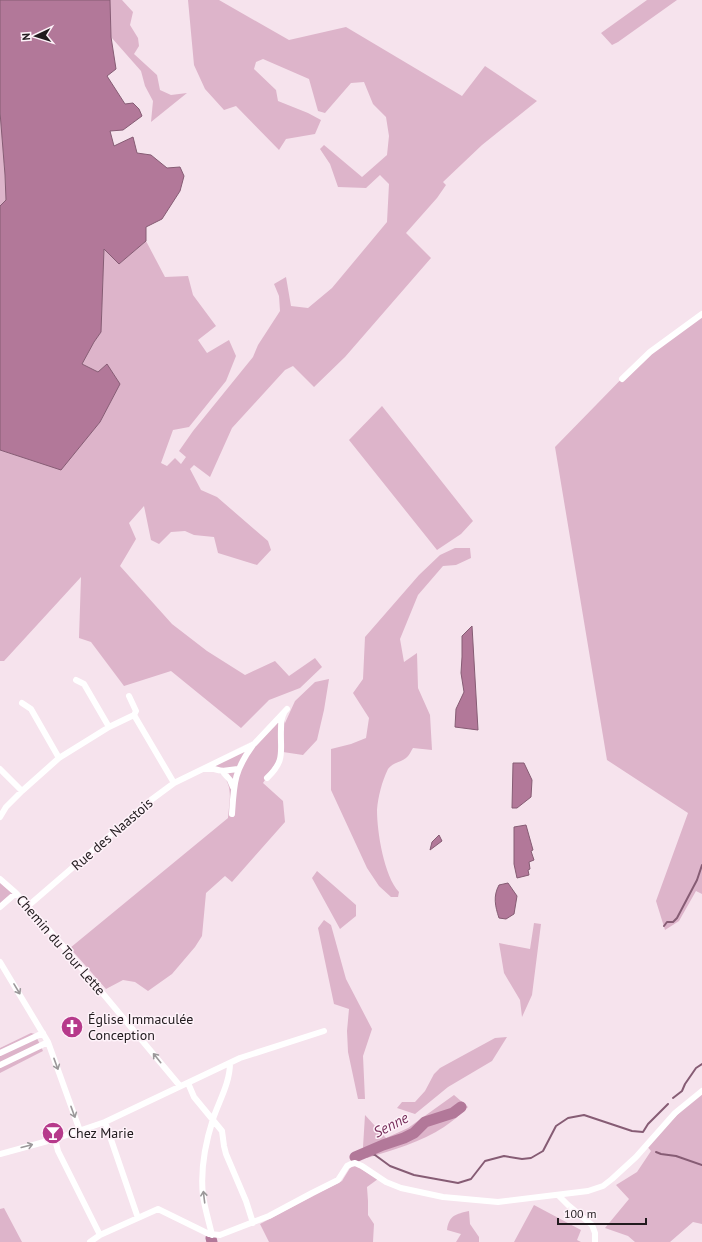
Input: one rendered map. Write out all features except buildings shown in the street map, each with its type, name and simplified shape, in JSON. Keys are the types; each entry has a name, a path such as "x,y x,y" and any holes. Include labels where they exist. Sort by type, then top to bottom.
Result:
{"street":[{"path":"622,379 650,352 702,314"},
{"path":"76,680 84,684 109,727"},
{"path":"129,696 136,711 134,715 174,783"},
{"path":"22,703 31,709 59,758"},
{"name":"Rue des Naastois","path":"232,814 234,787 238,769 244,757 286,709 283,716 281,731 282,757 277,767 267,778"},
{"path":"0,818 6,807 59,758 109,727 134,715"},
{"path":"272,725 275,725 281,731"},
{"name":"Rue des Naastois","path":"28,906 151,800 174,783 254,744"},
{"path":"0,769 22,791"},
{"name":"Rue des Naastois","path":"200,770 214,769 222,771 238,769"},
{"path":"222,771 234,787"},
{"name":"Chemin du Tour Lette","path":"0,879 28,906 180,1086"},
{"path":"0,907 16,893"},
{"path":"0,962 48,1042 80,1131"},
{"path":"0,1154 55,1139 105,1122 240,1058 324,1031"},
{"path":"0,1053 43,1033"},
{"path":"0,1065 48,1042"},
{"path":"212,1235 204,1203 202,1175 204,1153 213,1120 228,1078 230,1063"},
{"path":"188,1083 194,1097 222,1131 226,1154 246,1201 253,1222"},
{"path":"90,1242 100,1235 158,1209 212,1235 220,1235 269,1216 338,1180 347,1166 355,1163 386,1182 430,1195 498,1202 588,1191 608,1183 636,1157 675,1113 702,1091"},
{"path":"105,1122 138,1218"},
{"path":"55,1139 58,1151 100,1235"},
{"path":"558,1195 592,1225 595,1231 595,1242"}],"shaded area":[{"path":"0,0 110,0 111,37 116,69 107,76 125,104 133,103 139,109 142,116 123,130 110,131 114,146 133,137 137,153 151,155 167,168 180,167 184,176 180,191 162,219 146,227 146,241 119,264 104,249 101,332 82,364 98,372 107,364 120,384 100,422 61,470 0,450 0,206 6,200 0,112"},
{"path":"110,0 122,0 133,12 130,25 138,38 139,46 134,54 157,75 160,90 171,95 187,93 151,122 153,101 145,86 141,71 111,37"},
{"path":"188,0 219,0 289,40 346,27 462,96 485,66 537,101 482,145 443,182 446,185 437,198 406,233 431,258 345,357 314,387 293,366 285,370 232,428 210,477 194,465 190,469 201,490 217,497 268,541 271,550 257,565 218,553 214,537 194,535 185,531 171,532 159,544 151,540 144,506 129,523 136,539 120,566 172,624 207,651 245,675 275,661 289,676 315,658 322,667 300,688 269,700 241,728 171,671 124,686 91,642 79,638 81,577 4,661 0,661 0,450 61,469 100,422 120,384 107,364 98,372 82,364 101,332 104,248 119,264 146,241 165,277 188,276 193,295 216,326 198,340 207,353 229,340 236,356 226,381 189,427 173,430 161,463 167,466 175,458 181,464 186,457 179,451 193,431 253,357 258,345 280,311 279,296 274,284 286,277 291,306 308,308 332,288 387,222 389,184 380,175 366,188 338,187 330,164 320,149 324,145 362,177 387,155 389,136 386,117 373,104 364,82 351,83 325,113 318,111 309,79 263,59 256,62 254,69 276,90 278,101 321,120 315,134 286,139 279,150 236,106 224,110 205,89 194,65"},
{"path":"647,0 677,0 612,45 601,33"},
{"path":"0,112 6,200 0,206"},
{"path":"702,314 702,894 696,891 679,921 665,930 656,901 688,813 607,760 555,447 638,362"},
{"path":"382,406 473,521 461,534 437,550 349,440"},
{"path":"455,548 470,548 471,558 456,565 443,566 418,595 400,639 404,662 417,653 418,688 430,715 432,750 413,748 407,757 392,765 388,769 381,789 377,810 378,830 382,853 389,876 399,892 398,897 391,897 379,886 367,868 331,790 331,749 351,744 366,738 369,718 353,693 363,679 365,637 419,575 440,555"},
{"path":"472,626 478,730 455,727 456,709 464,692 461,673 462,636"},
{"path":"329,679 317,740 303,755 283,752 263,783 283,801 285,822 232,882 225,876 206,893 202,936 195,947 172,974 148,991 135,982 123,980 106,989 70,948 228,818 230,795 226,779 216,771 204,766 254,741 282,713 285,723 295,701 315,682"},
{"path":"513,763 524,763 532,780 531,797 517,808 512,808"},
{"path":"526,825 533,850 531,851 534,860 529,862 529,875 517,878 514,864 514,827"},
{"path":"439,835 442,841 430,850 432,842"},
{"path":"317,871 356,905 356,916 340,929 312,878"},
{"path":"0,879 16,893 0,907"},
{"path":"508,883 517,896 514,914 506,919 499,918 495,897 497,889 499,885"},
{"path":"324,920 331,925 346,979 372,1029 363,1056 365,1099 358,1099 348,1052 347,1031 349,1009 334,1004 318,928"},
{"path":"534,923 541,924 532,995 522,1017 520,1000 504,973 499,943 530,949"},
{"path":"31,1033 35,1034 43,1051 0,1073 0,1048"},
{"path":"507,1037 492,1061 448,1087 415,1114 397,1108 402,1102 415,1102 425,1091 434,1074 440,1068 495,1038"},
{"path":"702,1091 702,1224 693,1222 670,1242 635,1242 628,1236 605,1228 629,1199 616,1185 637,1172 651,1151 646,1145"},
{"path":"454,1095 468,1107 447,1125 417,1141 367,1158 363,1147 365,1115 386,1138 408,1128"},
{"path":"354,1165 378,1179 367,1187 368,1215 374,1224 373,1242 269,1242 260,1224 342,1181 350,1168"},
{"path":"534,1205 581,1230 577,1240 581,1242 514,1242"},
{"path":"4,1208 22,1242 0,1242 0,1209"},
{"path":"469,1211 470,1224 479,1237 479,1242 456,1242 461,1234 447,1230 449,1221 457,1214"}],"waterway":[{"path":"664,926 667,922 673,922 677,918 697,880 702,865"},
{"path":"673,1098 682,1091 696,1068 702,1064"},
{"path":"366,1152 375,1155 390,1166 414,1175 458,1183 471,1179 485,1161 504,1156 522,1159 531,1158 543,1151 556,1126 568,1118 584,1115 632,1131 643,1132 648,1124 668,1104"},
{"name":"Senne","path":"355,1157 404,1138 414,1133 425,1122 453,1113 461,1107"},
{"path":"656,1152 676,1156 702,1165"},
{"name":"Senne","path":"211,1238 212,1242"}],"place":[{"name":"Église Immaculée Conception","path":"72,1027"},
{"name":"Chez Marie","path":"53,1133"}]}
